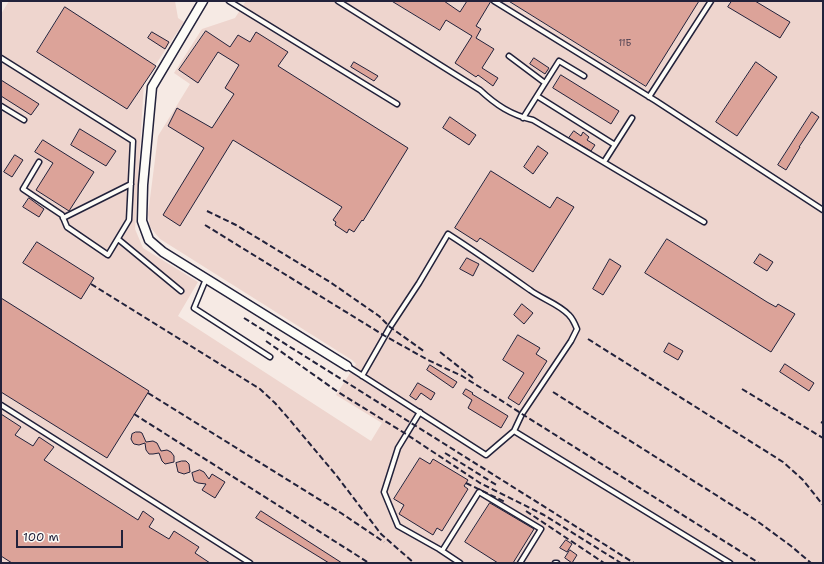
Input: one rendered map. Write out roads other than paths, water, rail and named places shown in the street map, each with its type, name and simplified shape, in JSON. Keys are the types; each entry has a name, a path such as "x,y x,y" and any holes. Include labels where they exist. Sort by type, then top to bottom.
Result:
{"street":[{"path":"203,1 152,87 143,185 142,221 149,240 163,252 347,366"}],"lane":[{"path":"229,1 397,104"},
{"path":"338,1 480,90 490,100 512,114 533,120 704,222"},
{"path":"494,1 649,97 823,210"},
{"path":"649,97 711,1"},
{"path":"509,56 545,83"},
{"path":"1,58 133,141 129,220 108,255 67,227 62,215 23,189 39,162"},
{"path":"523,118 559,61 584,76"},
{"path":"537,96 615,145"},
{"path":"1,106 24,120"},
{"path":"604,162 632,118"},
{"path":"64,218 131,184"},
{"path":"347,366 362,376 420,412 486,455 514,431 522,414 571,341 577,329 568,314 553,303 531,291 486,258 448,234 419,283 390,327 362,376"},
{"path":"118,239 181,291"},
{"path":"206,279 194,308 270,357"},
{"path":"1,405 250,563"},
{"path":"420,412 398,448 384,492 398,526 460,563"},
{"path":"514,431 730,563"},
{"path":"442,551 479,492 541,529 520,563"}],"railway":[{"path":"207,211 236,225 330,282 379,316 390,327 425,352"},
{"path":"205,225 385,336 428,360 462,376 759,563"},
{"path":"91,284 260,389 275,403 336,475 381,534 414,563"},
{"path":"244,318 634,563"},
{"path":"588,339 783,462 803,480 823,505"},
{"path":"266,341 338,392 406,434 480,483 544,515 621,563"},
{"path":"440,352 473,378"},
{"path":"742,389 823,438"},
{"path":"553,392 757,521 811,563"},
{"path":"148,393 341,513 384,542"},
{"path":"134,414 369,563"},
{"path":"445,453 498,486"},
{"path":"466,483 505,502"},
{"path":"526,511 604,563"}]}
